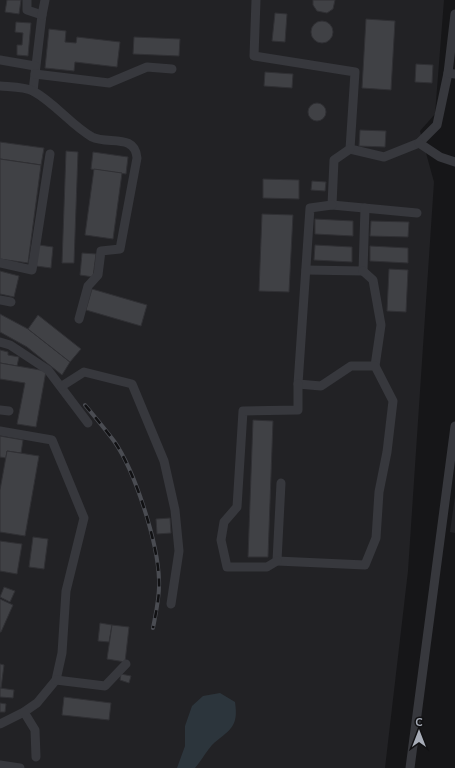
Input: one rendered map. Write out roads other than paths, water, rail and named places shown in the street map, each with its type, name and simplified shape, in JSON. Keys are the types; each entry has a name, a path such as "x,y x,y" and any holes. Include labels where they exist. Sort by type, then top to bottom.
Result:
{"street":[{"path":"27,0 27,10 42,15"},
{"path":"32,91 45,0"},
{"path":"256,0 254,56 355,72 350,150"},
{"path":"332,205 334,160 350,150 384,157 419,143 437,125 452,74 455,14"},
{"path":"0,60 35,70 109,83 147,67 172,69"},
{"path":"0,86 32,91 93,137 127,143 133,145 136,150 137,158 120,249 101,251 98,275 88,286 79,319"},
{"path":"419,143 440,157 455,162"},
{"path":"0,263 32,270 50,154"},
{"path":"306,270 363,272 372,280 381,325 375,366 393,401 387,452 379,492 376,538 365,565 277,560 267,566 227,566 221,540 224,522 237,507 243,411 298,410 298,384 310,208 332,205 417,213"},
{"path":"363,272 365,208"},
{"path":"0,300 10,302"},
{"path":"0,342 10,345 48,370 62,386 88,423"},
{"path":"298,384 321,386 351,366 375,366"},
{"path":"62,386 84,372 132,384 164,461 175,510 179,550 171,604"},
{"path":"410,768 455,426"},
{"path":"0,431 52,440 84,518 68,584 62,653 56,680 37,703 24,712 0,724"},
{"path":"277,560 280,483"},
{"path":"56,680 105,686 126,664"},
{"path":"24,712 35,730 36,757"},
{"path":"0,765 20,768"}],"railway":[{"path":"85,405 114,441 122,454 130,470 144,508 158,565 159,586 153,628"}]}
